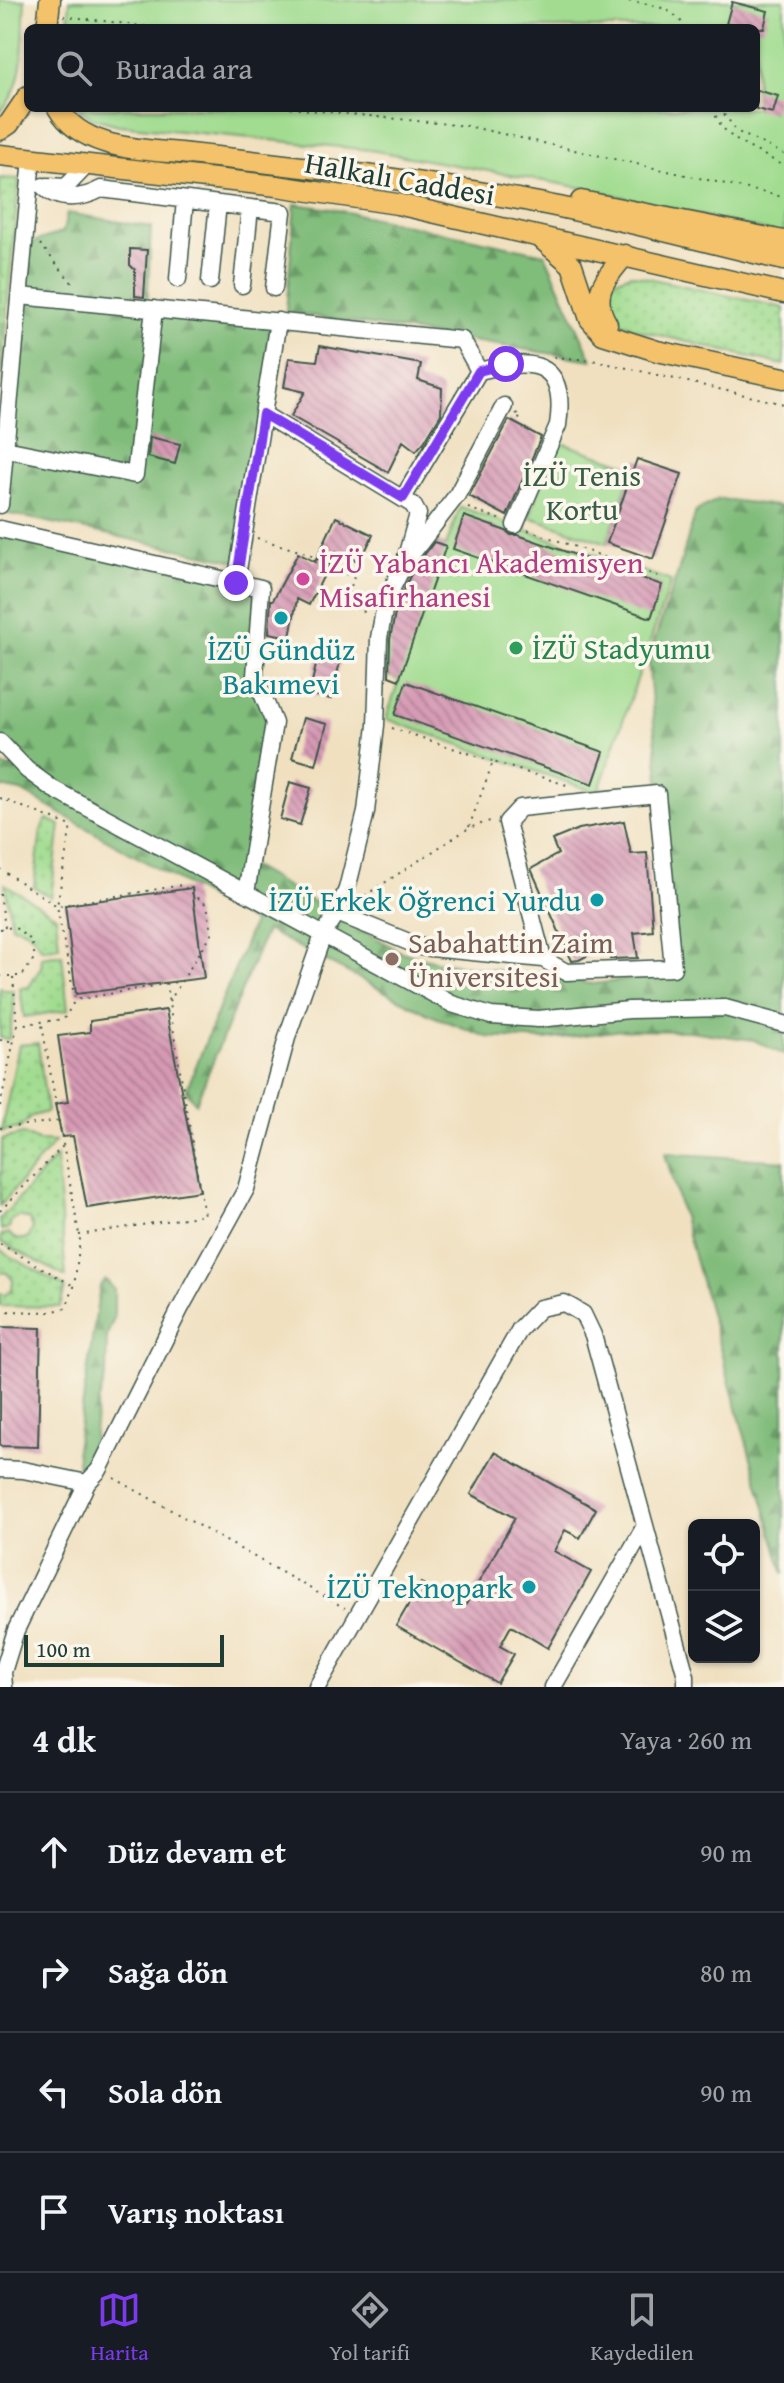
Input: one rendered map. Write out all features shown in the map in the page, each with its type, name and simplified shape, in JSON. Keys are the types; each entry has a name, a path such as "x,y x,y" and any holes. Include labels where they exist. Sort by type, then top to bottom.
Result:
{"main road":[{"path":"0,130 9,124 24,102"},
{"name":"Halkalı Caddesi","path":"60,112 65,121 87,137 129,147 275,163 521,199 784,260"},
{"name":"Halkalı Caddesi","path":"0,155 277,186 382,202 784,293"},
{"path":"521,199 591,202 784,241"},
{"path":"537,235 572,265 590,319 603,334 657,351 784,378"},
{"path":"625,255 603,280 598,304 607,324 643,339 784,371"}],"street":[{"path":"0,505 25,245 37,183 32,158"},
{"path":"67,192 87,165"},
{"path":"37,183 84,198 101,189 283,212 274,288"},
{"path":"178,279 185,200"},
{"path":"210,281 218,204"},
{"path":"242,285 250,208"},
{"path":"20,296 462,340 479,371"},
{"path":"5,449 135,475 154,309"},
{"path":"236,583 278,321"},
{"path":"403,498 479,371 506,364 530,363 550,375 556,386 560,413 558,425 515,525"},
{"path":"4,1687 3,1672 16,1630 180,1309 246,1189 288,1034 323,935 337,913 356,863 366,812 376,725 381,619 390,591 404,564 452,502 504,406"},
{"path":"263,414 413,505 418,514 404,564"},
{"path":"0,529 261,588 255,676 274,723 246,893"},
{"path":"0,742 27,770 53,789 452,1004 491,1016 538,1019 629,1010 725,1008 784,1024"},
{"path":"337,913 421,947 543,959 566,972 673,968 657,794 520,808 507,822 543,959"},
{"path":"317,1687 520,1329 540,1308 564,1303 574,1307 588,1323 686,1676 686,1687"},
{"path":"0,1469 93,1476"},
{"path":"553,1687 645,1526"}],"path":[{"path":"613,0 651,3 683,24"},
{"path":"49,14 127,24"},
{"path":"329,112 467,126 779,196 784,194"},
{"path":"714,112 741,146 784,167"},
{"path":"722,112 738,132 784,154"},
{"path":"25,245 38,241 88,303"},
{"path":"553,357 592,360 784,404"},
{"path":"452,502 658,576"},
{"path":"244,534 306,553 354,578 345,604 381,619"},
{"path":"390,728 568,786"},
{"path":"469,828 493,762"},
{"path":"0,798 71,826 57,906 75,1000 64,1019 17,1025"},
{"path":"337,913 469,828 498,818 507,822"},
{"path":"0,869 57,906 182,885 207,905 212,933 168,1003"},
{"path":"0,894 5,929"},
{"path":"0,929 14,927 31,940 35,957 22,976 0,976"},
{"path":"0,1106 17,1025 13,977"},
{"path":"75,1000 182,981"},
{"path":"79,1235 204,1215 166,984"},
{"path":"0,1311 50,1312 66,1308 74,1287 79,1235 41,1023"},
{"path":"0,1040 13,1042"},
{"path":"0,1128 58,1120"},
{"path":"0,1211 63,1145"},
{"path":"0,1244 74,1287"},
{"path":"93,1476 358,1616"}],"green space":[{"path":"0,0 25,0 19,74 9,101 0,112"},
{"path":"70,0 784,0 784,235 589,189 370,150 119,125 83,112 760,112 760,24 68,24"},
{"path":"0,178 19,179 0,384"},
{"path":"295,204 545,254 592,360 286,312"},
{"path":"67,213 151,227 147,308 278,321 240,562 0,512 25,245 63,232"},
{"path":"630,274 784,308 784,365 642,331 613,320 605,296 613,281"},
{"name":"İZÜ Tenis Kortu","path":"556,441 633,467 607,543 530,517"},
{"path":"719,499 784,507 784,1055 754,1040 690,1031 622,1030 545,1040 487,1037 430,1015 266,930 196,1103 186,1091 253,923 21,791 0,787 0,766 25,770 0,742 0,529 261,588 255,676 274,723 251,866 401,952 440,962 593,984 677,974 648,659 696,511"},
{"name":"İZÜ Stadyumu","path":"460,507 671,581 598,793 386,719 399,680 386,675 385,637 393,603 409,571 433,542 446,546"},
{"path":"47,819 60,825 51,897 34,887 41,830"},
{"path":"5,884 56,916 59,946 42,949 30,933 12,926"},
{"path":"62,954 68,1010 24,1017 20,988 29,987 42,965 41,957"},
{"path":"0,987 13,990 14,1010 9,1039 0,1038"},
{"path":"38,1043 47,1112 32,1116 20,1128 1,1131 19,1045"},
{"path":"23,1134 38,1141 55,1142 0,1206 2,1139"},
{"path":"665,1153 784,1161 784,1575"},
{"path":"56,1157 66,1277 1,1242 1,1235 9,1233 18,1240 29,1237 33,1228 29,1219 19,1216 11,1221 9,1228 1,1230 0,1219"},
{"path":"0,1250 65,1287 60,1307 0,1306 0,1294 5,1295 12,1289 13,1280 7,1273 0,1272"},
{"path":"106,1280 114,1289 114,1318 107,1335 106,1375 97,1407 90,1467 78,1467 76,1449 100,1286"}],"building":[{"path":"732,2 768,11 764,28 760,28 760,24 726,24"},
{"path":"760,91 778,96 773,113 760,110"},
{"path":"130,249 147,250 144,297 135,296 135,270 130,265"},
{"path":"320,346 421,364 418,380 442,388 441,414 424,442 416,451 403,441 388,472 291,416 305,392 284,387 289,358 317,361"},
{"path":"509,420 541,437 507,516 469,496"},
{"path":"150,437 180,444 175,464 148,457"},
{"path":"637,459 682,474 653,559 607,543"},
{"path":"464,516 511,535 662,585 651,618 453,549"},
{"path":"336,517 373,535 360,562 336,551 309,605 297,599 290,637 269,633 271,600 298,553 315,562"},
{"path":"434,542 446,546 399,680 389,676 390,639 397,604 413,570"},
{"path":"319,653 341,658 331,699 309,694"},
{"path":"406,682 604,752 593,784 395,715"},
{"path":"303,718 327,724 316,765 292,758"},
{"path":"290,782 311,788 300,825 280,819"},
{"name":"İZÜ Erkek Öğrenci Yurdu","path":"624,821 631,854 647,853 653,931 634,933 638,958 610,959 609,951 594,952 572,961 531,869 558,854 552,840 579,829"},
{"path":"192,888 204,978 76,994 65,905"},
{"path":"166,1010 200,1191 87,1208 73,1136 62,1137 55,1104 68,1102 58,1036 90,1032 90,1021"},
{"path":"0,1327 41,1328 38,1447 0,1446"},
{"path":"495,1452 596,1509 580,1538 565,1530 554,1551 591,1572 548,1648 511,1626 500,1646 514,1654 497,1683 396,1626 421,1583 464,1608 515,1518 471,1494"}],"place":[{"name":"İZÜ Yabancı Akademisyen Misafirhanesi","path":"303,579"},
{"name":"İZÜ Gündüz Bakımevi","path":"281,618"},
{"name":"İZÜ Stadyumu","path":"516,648"},
{"name":"İZÜ Erkek Öğrenci Yurdu","path":"597,900"},
{"name":"Sabahattin Zaim Üniversitesi","path":"392,959"},
{"name":"İZÜ Teknopark","path":"529,1587"}],"route":[{"path":"236,583 263,414 403,498 479,371 506,364"}]}
